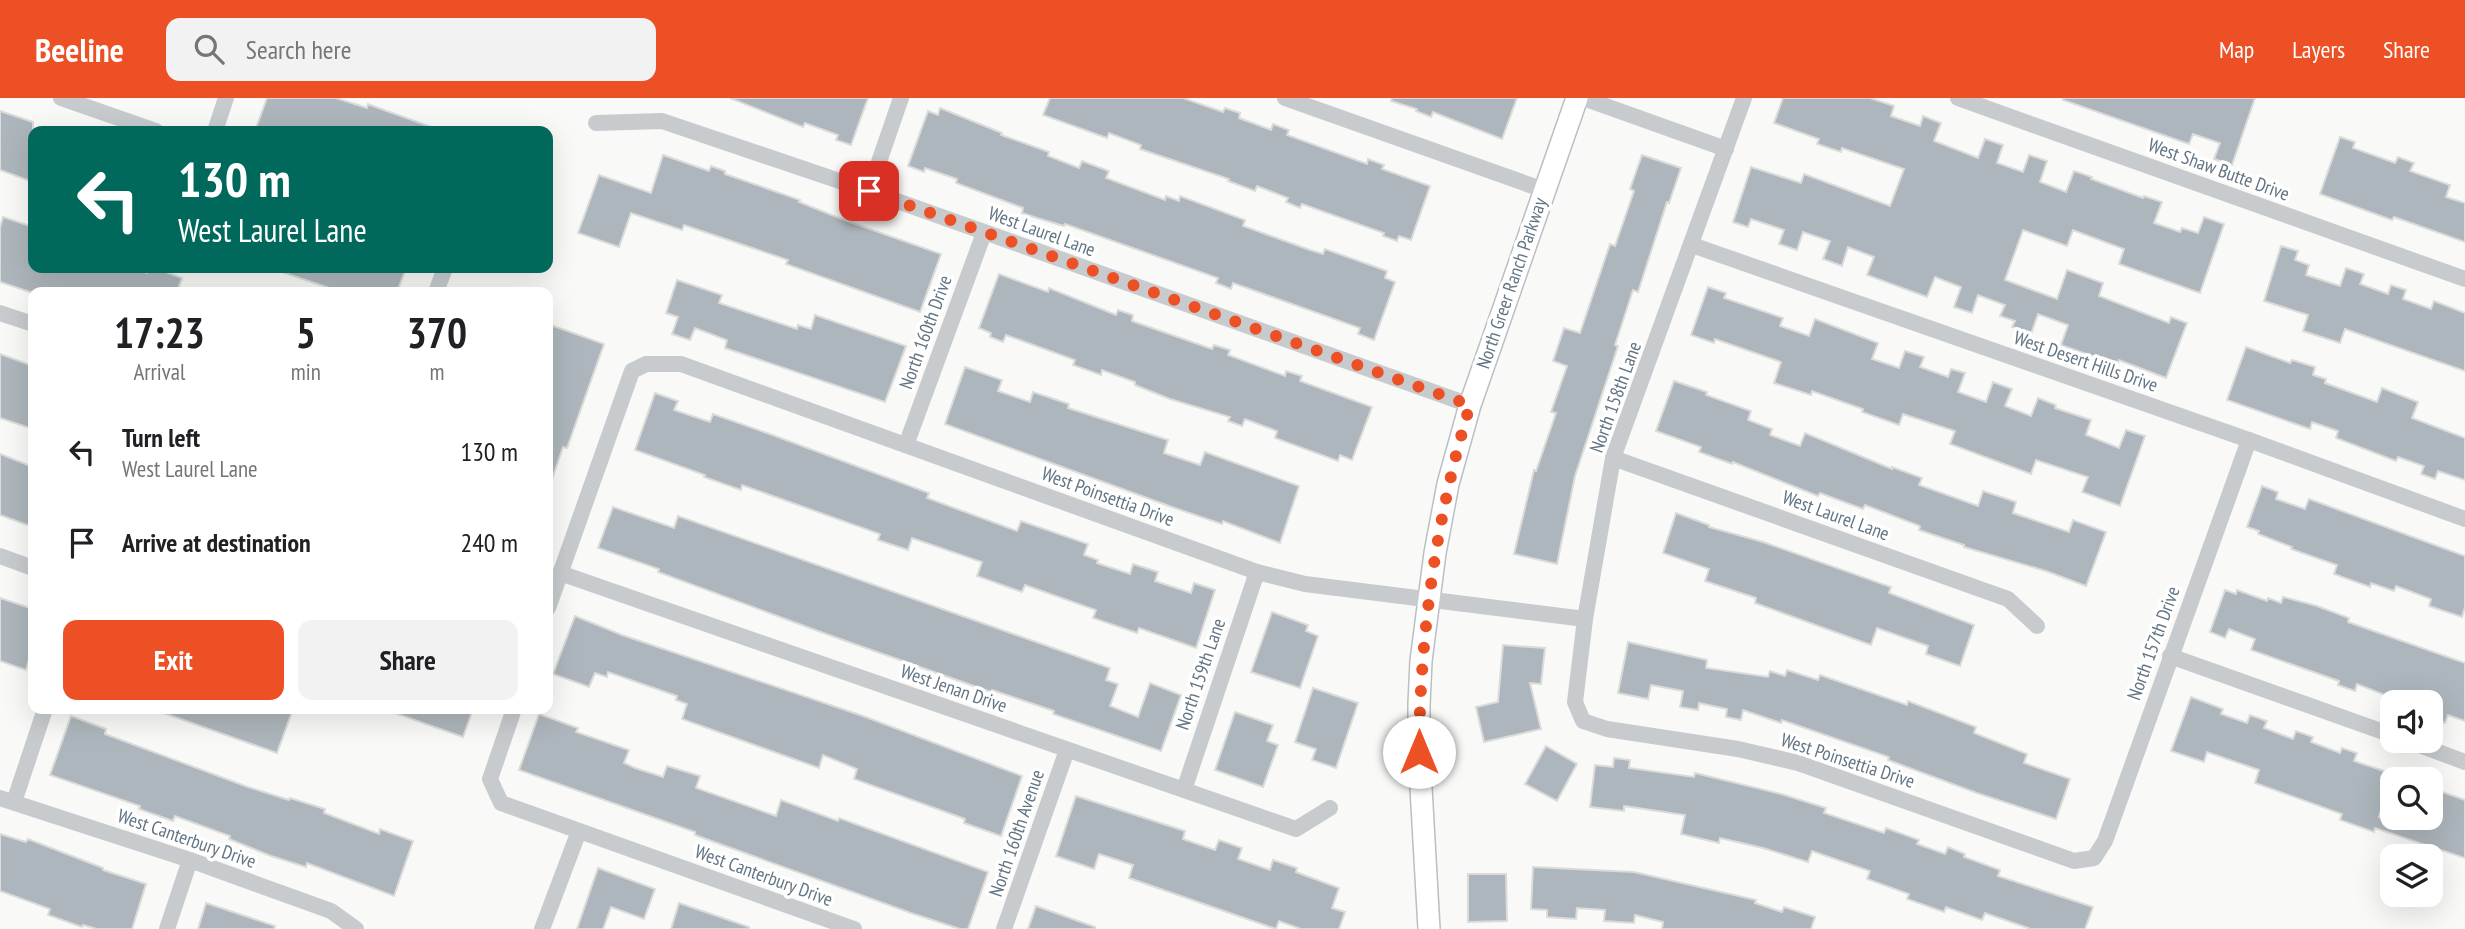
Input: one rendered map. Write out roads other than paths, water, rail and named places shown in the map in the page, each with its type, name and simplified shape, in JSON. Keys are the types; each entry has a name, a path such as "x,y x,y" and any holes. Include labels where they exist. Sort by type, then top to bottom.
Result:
{"street":[{"path":"61,98 142,126"},
{"path":"217,126 226,98"},
{"path":"869,191 901,98"},
{"path":"1285,98 1544,190"},
{"name":"North Greer Ranch Parkway","path":"1429,929 1419,752 1421,661 1447,484 1470,405 1577,98"},
{"path":"1583,98 1726,149"},
{"name":"North 158th Lane","path":"1583,721 1575,702 1585,619 1613,458 1744,98"},
{"name":"West Shaw Butte Drive","path":"1958,98 2465,279"},
{"name":"West Laurel Lane","path":"596,123 662,121 869,191 1470,405"},
{"name":"North 160th Drive","path":"906,445 984,233"},
{"name":"West Desert Hills Drive","path":"1692,245 2249,440 2465,519"},
{"path":"0,313 28,322"},
{"name":"West Poinsettia Drive","path":"560,573 632,371 646,365 681,364 1257,572 1305,584 1585,619"},
{"name":"North 157th Drive","path":"2094,858 2105,841 2249,440"},
{"name":"West Laurel Lane","path":"1613,458 2008,599 2037,626"},
{"path":"0,556 28,566"},
{"name":"North 159th Lane","path":"1184,790 1257,572"},
{"path":"553,593 560,573"},
{"name":"West Jenan Drive","path":"560,573 1296,829 1330,808"},
{"path":"2170,656 2380,732"},
{"path":"7,800 43,714"},
{"name":"West Canterbury Drive","path":"512,714 489,779 501,803 854,929"},
{"name":"West Poinsettia Drive","path":"1583,721 1607,729 1738,749 1798,763 2074,861 2094,858"},
{"name":"North 160th Avenue","path":"1004,929 1067,750"},
{"path":"2441,753 2465,762"},
{"name":"West Canterbury Drive","path":"7,800 190,860 331,911 356,929"},
{"path":"542,929 579,831"},
{"path":"167,929 190,860"}]}
